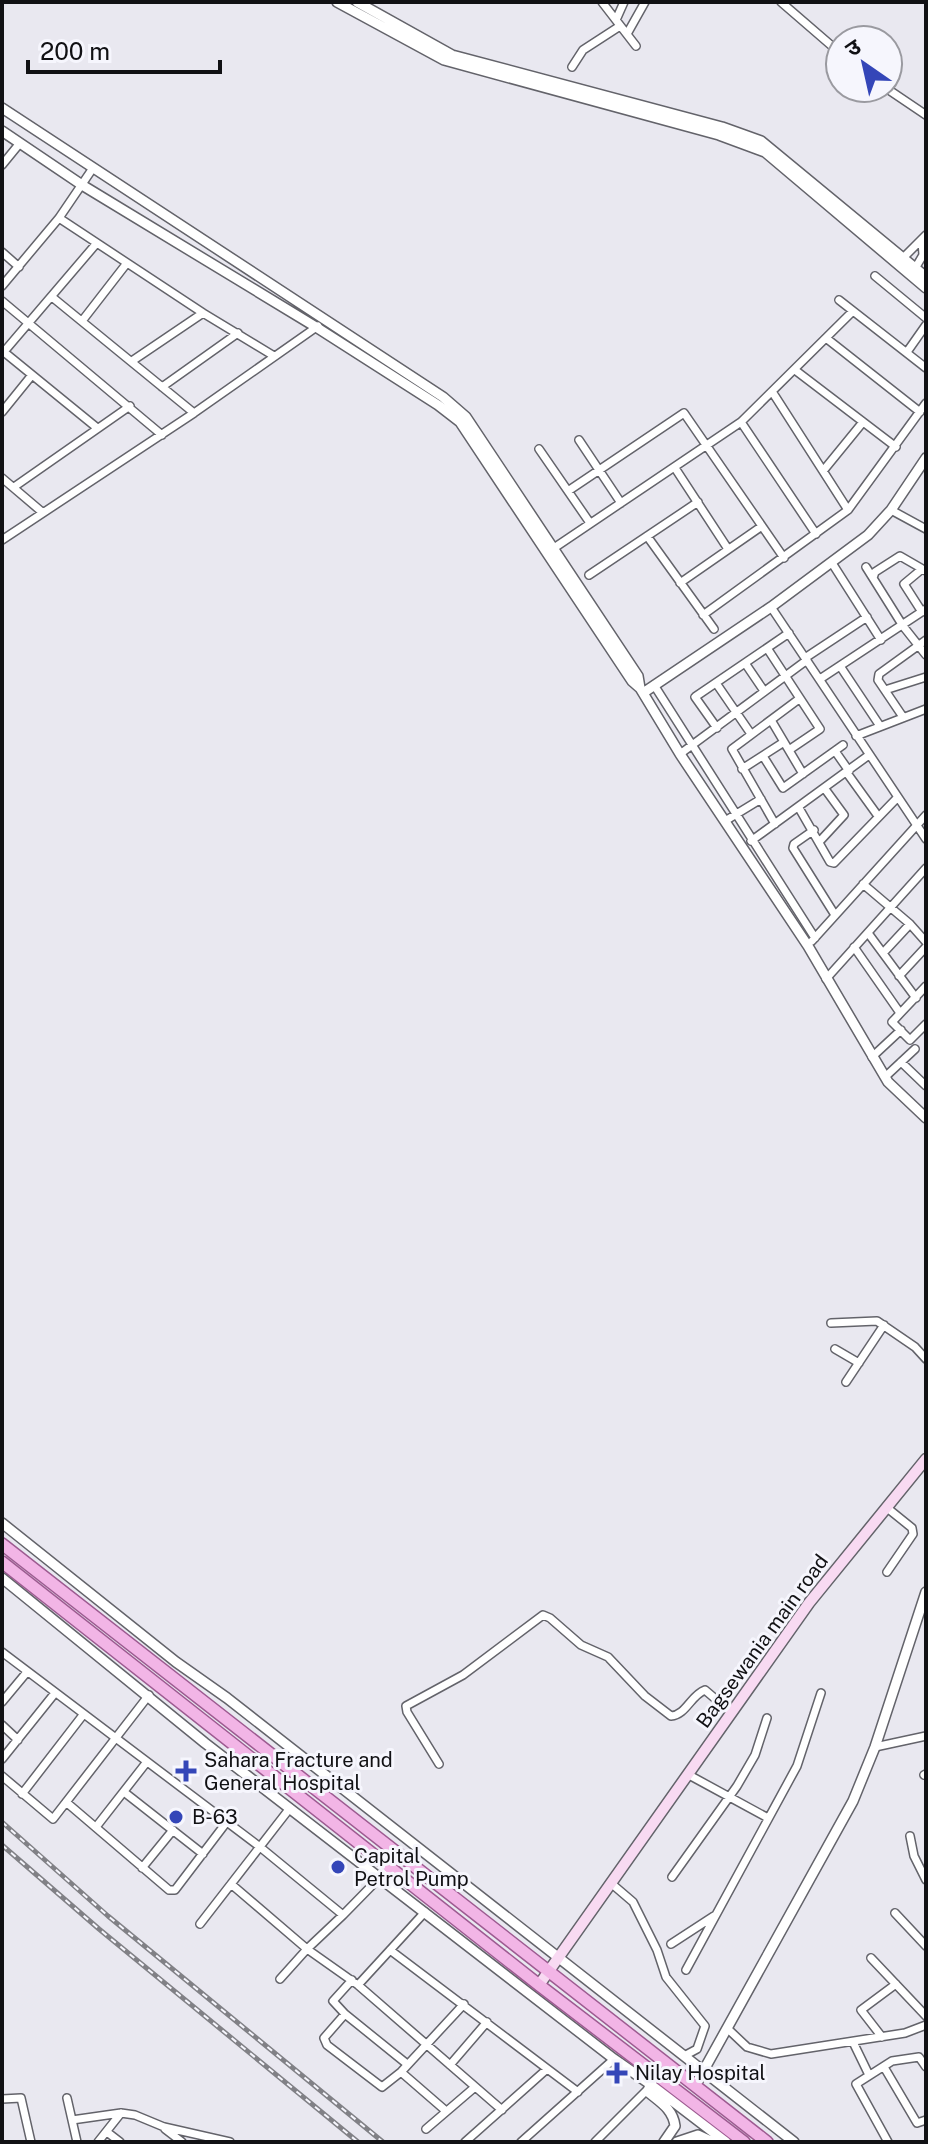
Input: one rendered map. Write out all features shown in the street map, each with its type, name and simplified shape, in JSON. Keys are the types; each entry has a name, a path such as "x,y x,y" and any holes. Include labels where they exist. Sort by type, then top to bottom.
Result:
{"main road":[{"name":"Bagsewania main road","path":"612,1884 818,1592 926,1459"},
{"path":"2,1544 767,2142"},
{"path":"2,1562 535,1982 651,2083 744,2142"},
{"path":"525,1990 548,1972 612,1884"}],"street":[{"path":"337,2 444,60 674,122 757,148 900,261"},
{"path":"357,2 452,55 722,127 761,141 913,272 926,288"},
{"path":"602,2 636,46"},
{"path":"572,67 583,50 618,23 624,2"},
{"path":"627,34 645,2"},
{"path":"781,2 824,39"},
{"path":"904,100 926,115"},
{"path":"2,108 320,323 460,422 632,681 642,690"},
{"path":"2,131 82,185 320,323 459,410 473,425 638,676 642,690 680,754 811,942"},
{"path":"2,165 20,143"},
{"path":"2,286 59,218 93,168"},
{"path":"59,218 274,356"},
{"path":"900,261 913,245 924,238"},
{"path":"913,272 923,255 924,238"},
{"path":"96,244 3,353 96,427"},
{"path":"2,252 19,267"},
{"path":"82,321 127,263"},
{"path":"913,272 926,277"},
{"path":"875,276 926,318"},
{"path":"52,297 194,413"},
{"path":"839,300 926,368"},
{"path":"2,301 162,435"},
{"path":"554,548 741,422 853,311"},
{"path":"132,361 203,313"},
{"path":"2,540 162,435 320,323"},
{"path":"907,352 926,325"},
{"path":"162,387 238,333"},
{"path":"826,338 920,412"},
{"path":"795,370 896,447"},
{"path":"2,412 32,375"},
{"path":"773,393 848,510"},
{"path":"703,615 848,510 926,403"},
{"path":"14,487 130,406"},
{"path":"568,491 684,413 709,445 784,558"},
{"path":"741,422 816,534"},
{"path":"823,471 863,422"},
{"path":"579,440 621,503"},
{"path":"539,449 590,523"},
{"path":"642,690 771,607 868,535 891,510 926,458"},
{"path":"675,468 728,549"},
{"path":"2,478 42,512"},
{"path":"589,575 698,502"},
{"path":"891,510 926,529"},
{"path":"680,583 762,526"},
{"path":"647,536 714,629"},
{"path":"820,679 924,610 904,584 924,570 900,556 875,572 873,578"},
{"path":"832,563 881,640"},
{"path":"866,567 903,626 926,655"},
{"path":"771,607 915,827 926,839"},
{"path":"680,754 867,617"},
{"path":"717,728 695,697 789,633"},
{"path":"903,717 878,680 881,671 926,640"},
{"path":"767,648 820,729 789,750"},
{"path":"745,663 764,691"},
{"path":"840,666 880,726"},
{"path":"885,690 926,677"},
{"path":"716,683 751,734"},
{"path":"654,685 752,840 811,942 826,979 872,1057 885,1077 926,1118"},
{"path":"775,824 732,749 799,699"},
{"path":"856,736 926,709"},
{"path":"771,720 803,774"},
{"path":"742,769 784,742"},
{"path":"763,756 783,788 843,745"},
{"path":"835,751 878,816"},
{"path":"742,846 869,755"},
{"path":"820,841 844,815 825,789"},
{"path":"799,808 830,862 834,863 897,798"},
{"path":"725,821 761,799"},
{"path":"811,942 926,815"},
{"path":"814,830 793,848 835,915"},
{"path":"826,979 925,871"},
{"path":"863,884 910,924 926,944 899,976"},
{"path":"884,952 910,924"},
{"path":"868,933 916,998"},
{"path":"854,947 900,1013"},
{"path":"926,986 892,1022 910,1040 926,1024"},
{"path":"872,1057 901,1030"},
{"path":"885,1077 915,1049"},
{"path":"901,1062 926,1086"},
{"path":"831,1323 871,1321 884,1325 915,1347 926,1359"},
{"path":"846,1382 884,1325"},
{"path":"835,1349 859,1363"},
{"path":"886,1507 912,1528 913,1534 887,1572"},
{"path":"2,1523 794,2142"},
{"path":"2,1578 205,1743 726,2142"},
{"path":"695,2086 842,1822 875,1747 921,1624 926,1592"},
{"path":"439,1764 406,1706 463,1675 543,1615 581,1645 608,1657 645,1696 671,1716 679,1715 699,1692 705,1690 732,1713"},
{"path":"2,1652 260,1847 343,1915"},
{"path":"2,1702 27,1672"},
{"path":"2,1759 55,1693"},
{"path":"686,1970 797,1766 821,1693"},
{"path":"2,1776 53,1819 149,1695"},
{"path":"22,1794 83,1715"},
{"path":"672,1877 730,1798 755,1755 767,1718"},
{"path":"2,1725 18,1740"},
{"path":"875,1747 926,1736"},
{"path":"96,1827 146,1763"},
{"path":"689,1775 768,1818"},
{"path":"124,1792 203,1854"},
{"path":"66,1802 169,1890 175,1890 226,1823"},
{"path":"200,1924 290,1808"},
{"path":"142,1868 173,1830"},
{"path":"910,1836 914,1856 924,1870 926,1880"},
{"path":"280,1979 390,1867"},
{"path":"231,1884 307,1949 355,1982 502,2110"},
{"path":"612,1884 633,1902 657,1950 666,1977 705,2026 697,2049 687,2059"},
{"path":"425,1912 390,1950 333,2001 446,2111"},
{"path":"895,1913 926,1946"},
{"path":"671,1944 716,1914"},
{"path":"390,1950 578,2092"},
{"path":"871,1958 926,2016"},
{"path":"882,2037 861,2010 896,1984"},
{"path":"345,2014 324,2038 327,2045 382,2087 427,2045 464,2004"},
{"path":"450,2065 487,2022"},
{"path":"728,2029 747,2047 771,2054 905,2033 926,2025"},
{"path":"853,2042 869,2075"},
{"path":"521,2142 614,2059"},
{"path":"888,2142 856,2086 869,2075 899,2059 922,2059 926,2067"},
{"path":"884,2067 917,2123 926,2120"},
{"path":"465,2142 547,2069"},
{"path":"595,2142 651,2083"},
{"path":"651,2083 672,2113 675,2126 664,2142"},
{"path":"426,2129 475,2087"},
{"path":"2,2099 21,2098 31,2142"},
{"path":"67,2098 77,2142"},
{"path":"72,2120 121,2113 202,2139 230,2142"},
{"path":"98,2142 121,2113"},
{"path":"164,2127 182,2142"},
{"path":"107,2132 120,2142"},
{"path":"677,2142 698,2135 713,2142"}],"railway":[{"path":"2,1822 108,1916 383,2142"},
{"path":"2,1845 358,2142"}],"place":[{"name":"Sahara Fracture and General Hospital","path":"186,1771"},
{"name":"B-63","path":"176,1817"},
{"name":"Capital Petrol Pump","path":"338,1867"},
{"name":"Nilay Hospital","path":"617,2073"}]}
